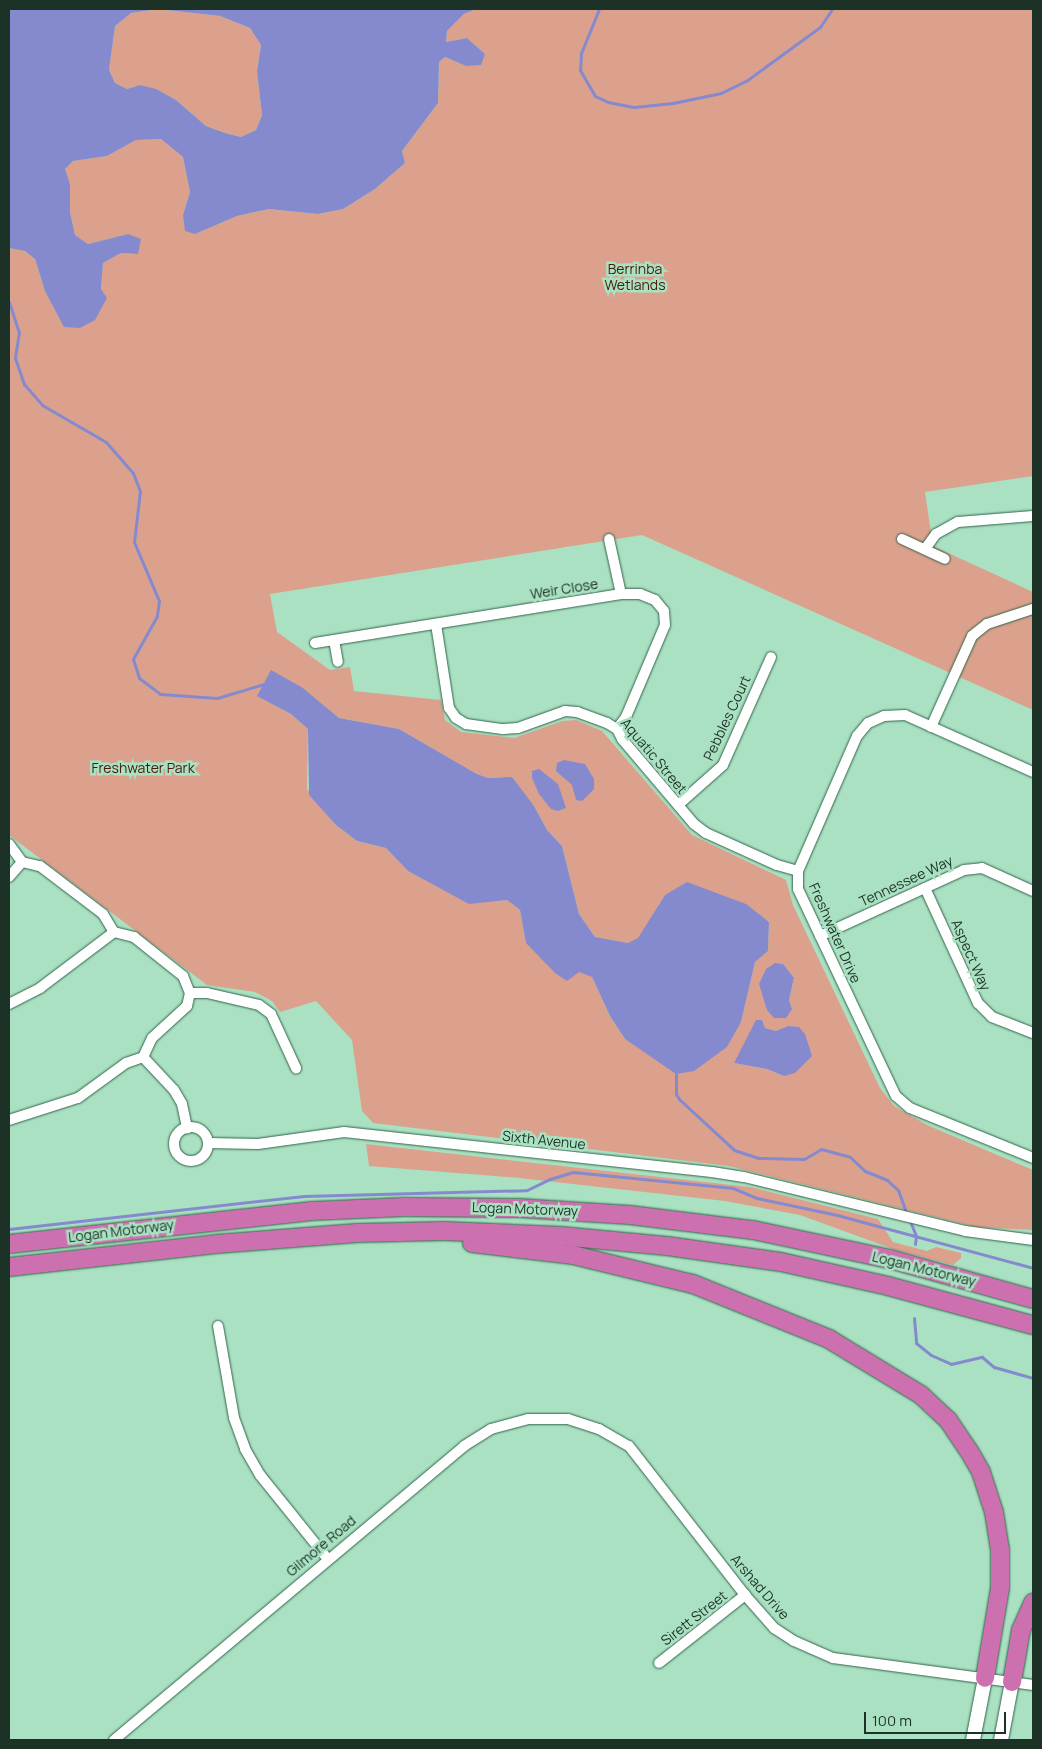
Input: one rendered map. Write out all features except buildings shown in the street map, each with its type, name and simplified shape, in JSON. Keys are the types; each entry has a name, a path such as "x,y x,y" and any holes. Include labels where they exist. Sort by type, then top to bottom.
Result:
{"highway":[{"name":"Logan Motorway","path":"9,1244 312,1211 412,1206 519,1208 630,1215 753,1230 890,1259 1033,1299"},
{"name":"Logan Motorway","path":"9,1266 304,1236 444,1231 561,1236 667,1246 833,1273 1033,1324"},
{"path":"304,1236 340,1243 499,1245 617,1263 693,1284 761,1309 829,1340 887,1372 921,1395 948,1420 969,1450 990,1492 998,1531 1001,1569 985,1678"},
{"path":"1012,1682 1022,1630 1033,1603"}],"main road":[{"path":"973,1740 985,1678"},
{"path":"1001,1740 1012,1682"}],"street":[{"path":"925,550 936,534 958,522 1033,516"},
{"path":"610,539 621,594"},
{"path":"902,539 945,559"},
{"name":"Weir Close","path":"315,643 621,594 640,594 655,600 664,611 665,625 626,717 617,728"},
{"path":"931,727 978,630 1033,609"},
{"name":"Aquatic Street","path":"436,624 449,708 466,724 503,730 518,728 565,711 577,712 617,728 622,739 678,805 706,833 777,865 798,871"},
{"path":"334,640 338,662"},
{"name":"Pebbles Court","path":"678,805 723,765 771,657"},
{"name":"Freshwater Drive","path":"1033,772 905,715 884,716 868,723 856,736 798,871 798,889 896,1096 910,1108 1033,1158"},
{"path":"9,844 22,862 40,866 104,914 114,932 134,937 183,976 190,993 187,1006 152,1038 143,1058 126,1063 78,1098 9,1120"},
{"path":"9,877 22,862"},
{"name":"Tennessee Way","path":"820,936 964,870 982,868 1033,891"},
{"name":"Aspect Way","path":"925,888 978,1003 992,1017 1033,1033"},
{"path":"9,1004 40,988 114,932"},
{"path":"190,993 207,993 260,1005 271,1014 296,1068"},
{"path":"143,1058 174,1090 182,1104 187,1128"},
{"path":"187,1128 201,1130 208,1143 201,1158 184,1159 176,1151 175,1140 187,1128"},
{"name":"Sixth Avenue","path":"208,1143 258,1144 321,1134 365,1134 712,1172 965,1232 1033,1240"},
{"path":"218,1326 234,1418 245,1449 260,1475 327,1558"},
{"name":"Gilmore Road","path":"114,1740 327,1558 464,1446 490,1429 528,1419 568,1419"},
{"name":"Arshad Drive","path":"568,1419 598,1429 628,1446 745,1595 774,1628 833,1658 1033,1685"},
{"name":"Sirett Street","path":"660,1663 745,1595"}],"green space":[{"path":"158,9 220,16 250,28 261,45 257,71 262,115 256,130 241,137 225,133 206,126 176,100 140,85 127,89 115,83 109,70 115,26 131,13"},
{"path":"476,9 1033,9 1033,476 925,492 933,546 1033,592 1033,710 642,535 270,594 277,632 330,670 350,667 354,691 441,700 445,720 461,732 514,738 563,721 576,720 602,731 692,835 786,880 793,905 880,1088 894,1106 927,1125 1033,1170 1033,1230 976,1227 729,1166 373,1123 362,1111 352,1040 316,1001 280,1012 272,1001 255,992 207,985 9,835 9,248 25,251 35,259 45,291 101,289 103,263 121,253 138,254 128,234 88,244 75,235 70,212 70,184 64,169 73,161 107,156 136,140 161,139 183,157 190,192 183,215 195,234 237,216 269,209 318,214 343,209 375,189 405,163 402,151 438,103 439,62 445,57 466,66 485,54 467,38 446,42 447,31 464,14","holes":["303,688 339,718 399,729 477,774 488,778 503,777 534,806 547,830 562,846 579,914 595,937 628,943 639,938 665,895 769,921 768,951 755,962 741,1022 645,1050 625,1039 610,1016 592,977 526,943 520,910 507,900 469,903 408,871 386,848 357,841 336,825 307,789 308,729 291,714 258,696","794,978 789,1000 792,1009 759,984","762,1020 765,1028 776,1031 788,1026 784,1076 767,1069 734,1063"]},
{"path":"366,1144 750,1187 878,1219 893,1242 927,1251 936,1247 961,1253 961,1258 953,1265 893,1249 800,1215 725,1201 519,1178 369,1166"}],"water":[{"path":"9,9 158,9 476,9 464,14 447,31 446,42 467,38 485,54 481,65 466,66 445,57 439,62 438,103 402,151 405,163 375,189 343,209 318,214 269,209 237,216 195,234 185,231 183,215 190,192 183,157 161,139 136,140 107,156 73,161 65,169 70,184 70,212 75,235 88,244 128,234 141,239 138,254 121,253 103,263 101,289 107,298 95,320 80,328 64,327 45,291 35,259 25,251 9,248","holes":["158,9 220,16 250,28 261,45 257,71 262,115 256,130 241,137 225,133 206,126 176,100 156,89 140,85 127,89 115,83 109,70 115,26 131,13"]},
{"path":"271,670 303,688 339,718 399,729 477,774 488,778 512,777 534,806 547,830 562,846 579,914 595,937 628,943 638,938 665,895 687,882 746,904 769,922 768,951 755,962 741,1022 727,1047 694,1071 676,1074 625,1039 610,1016 592,977 579,972 567,981 555,973 526,943 520,910 507,900 469,904 408,871 386,848 357,841 336,825 309,795 308,729 291,714 257,696"},
{"path":"564,760 585,764 594,779 594,789 582,801 576,800 572,785 556,771 557,763"},
{"path":"539,769 558,784 566,808 558,811 551,809 539,794 532,778 532,771"},
{"path":"775,963 783,964 794,978 789,1000 792,1009 786,1018 774,1018 767,1010 759,984 766,969"},
{"path":"756,1020 762,1020 765,1028 776,1031 788,1026 799,1027 805,1034 812,1056 795,1073 784,1076 767,1069 734,1063"}],"waterway":[{"path":"599,9 581,53 580,70 595,96 608,102 634,107 673,103 721,93 746,81 820,27 832,9"},
{"path":"9,302 19,332 15,358 24,384 42,405 106,442 133,473 140,491 134,542 159,601 157,616 133,659 139,678 160,694 217,698 264,684"},
{"path":"676,1074 676,1094 679,1099 734,1150 758,1158 804,1159 821,1149 850,1157 865,1171 887,1180 898,1190 907,1215"},
{"path":"9,1229 304,1196 527,1190 550,1179 573,1172 733,1188 757,1198 837,1215 1033,1268"},
{"path":"910,1221 916,1236 915,1244"},
{"path":"914,1318 916,1343 931,1355 951,1364 982,1357 994,1367 1033,1378"}],"park label":[{"name":"Berrinba Wetlands","path":"635,278"},
{"name":"Freshwater Park","path":"143,768"}]}
